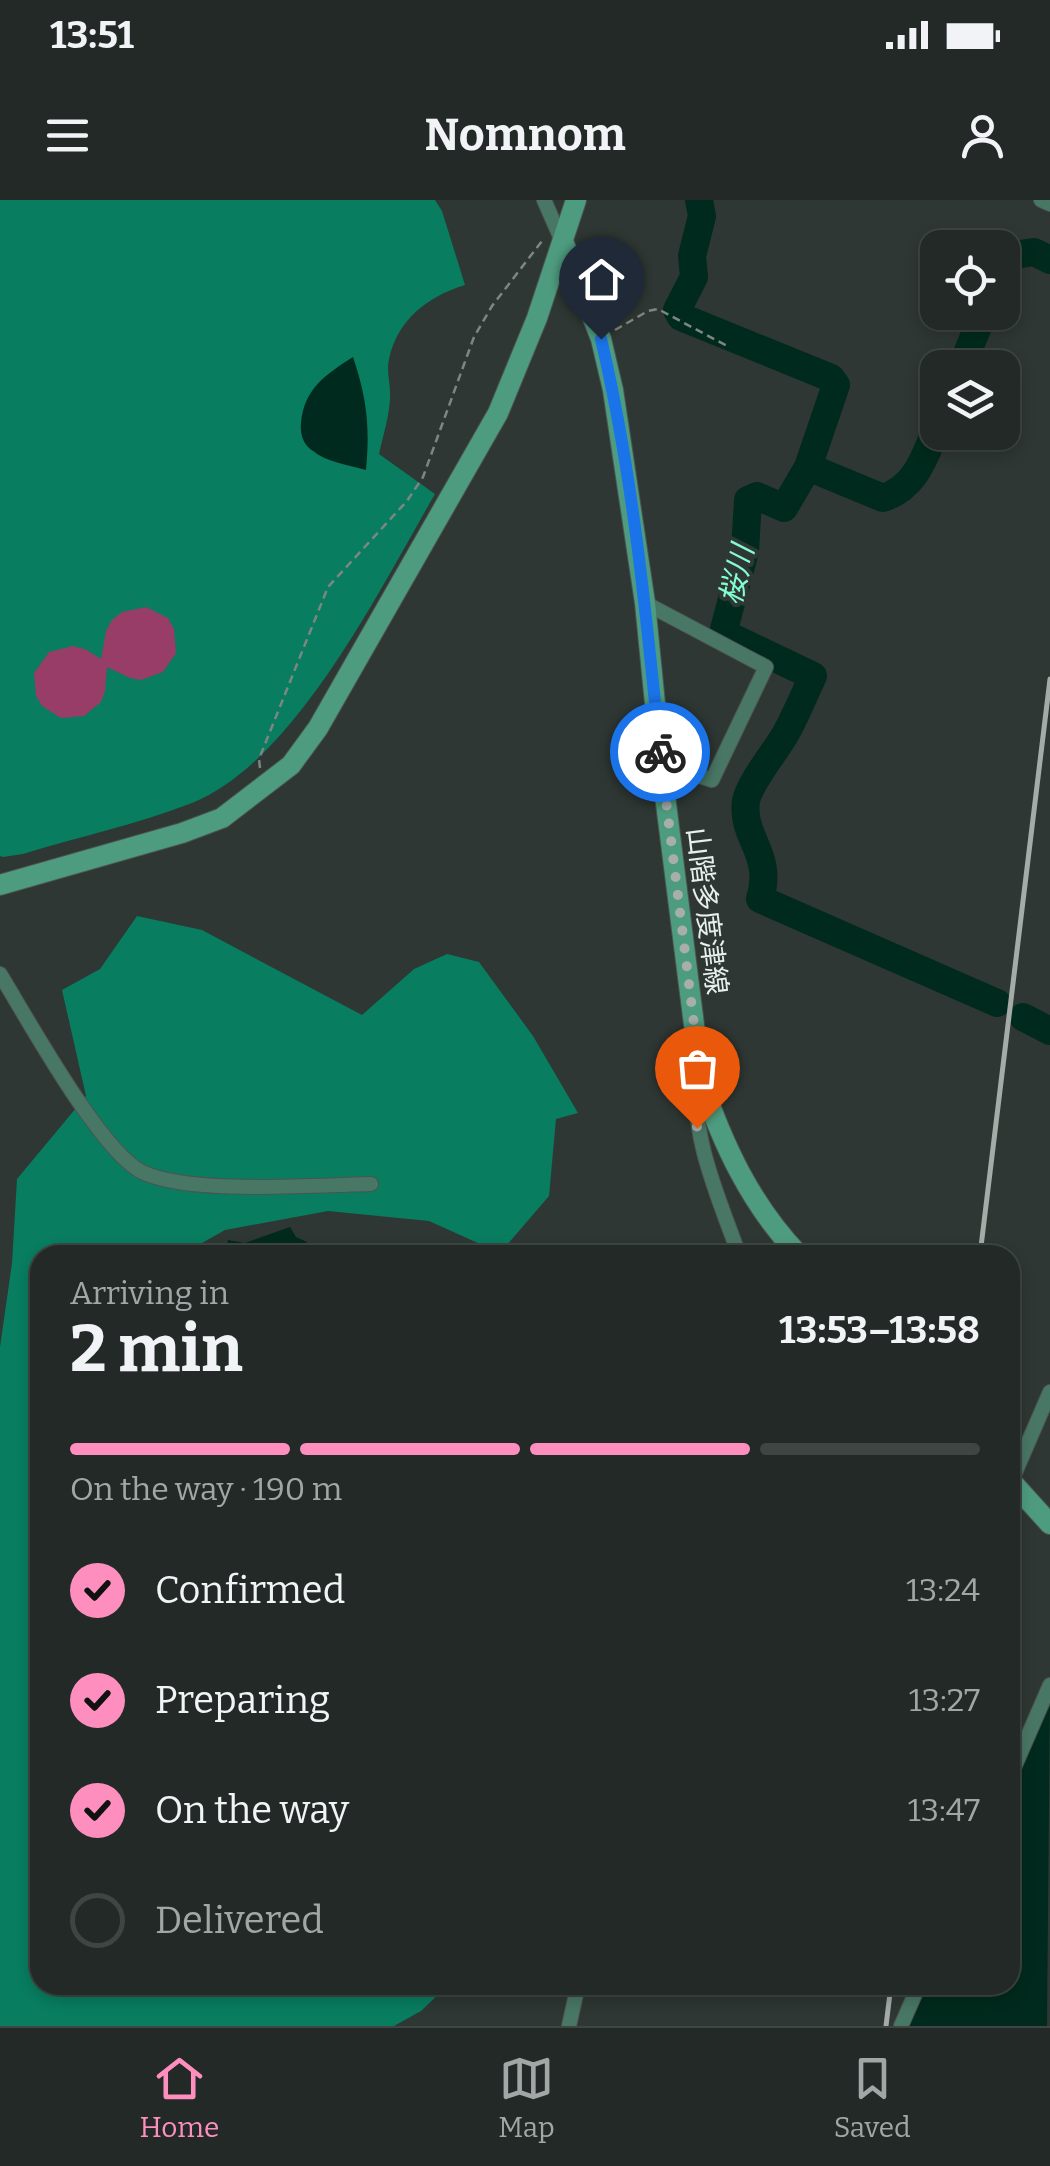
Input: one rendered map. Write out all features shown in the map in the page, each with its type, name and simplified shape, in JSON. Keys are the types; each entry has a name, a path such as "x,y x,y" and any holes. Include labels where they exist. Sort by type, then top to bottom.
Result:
{"main road":[{"path":"3,880 182,833 222,818 291,765 318,728 498,413 537,318 559,233 576,200"},
{"name":"山階多度津線","path":"559,233 601,339 614,390 645,602 701,1080 717,1128 738,1170 763,1212 791,1245"},
{"path":"1020,1491 1050,1524"}],"street":[{"path":"544,200 559,233"},
{"path":"1041,200 1050,204"},
{"path":"645,602 766,668 712,780 661,764"},
{"path":"0,974 60,1074 119,1154 138,1170 182,1182 272,1186 371,1184"},
{"path":"701,1080 696,1094 697,1128 736,1245"},
{"path":"1020,1460 1050,1392"},
{"path":"1020,1754 1050,1685"},
{"path":"570,2026 576,1995"},
{"path":"901,2026 914,1995"}],"path":[{"path":"264,788 258,759 328,588 423,478 474,337 492,306 559,233"},
{"path":"601,339 658,309 729,348"}],"green space":[{"path":"0,200 435,200 465,285 438,296 407,321 393,345 388,364 389,406 379,454 435,494 362,622 300,712 230,782 192,803 3,857 0,856"},
{"path":"137,916 202,930 362,1015 414,969 447,954 479,962 533,1036 578,1113 556,1119 549,1196 507,1245 482,1245 429,1221 328,1211 225,1230 199,1245 30,1245 30,1995 438,1995 421,2011 394,2026 0,2026 0,1347 12,1263 17,1179 86,1096 62,990 100,969"}],"shaded area":[{"path":"353,357 366,413 366,470 318,455 307,445 301,431 303,411 311,392"},
{"path":"290,1227 296,1237 307,1242 227,1245 228,1240 245,1243"},
{"path":"1050,1690 1047,2026 906,2026 919,1995 1020,1995 1020,1760"}],"building":[{"path":"146,607 168,618 174,629 176,653 163,672 141,680 107,667 101,702 84,716 61,718 42,706 36,696 34,673 49,652 73,646 101,659 112,620 122,612"}],"waterway":[{"name":"桜川","path":"699,200 702,216 692,256 694,277 677,310 681,317 831,378 836,385 808,467 784,508 757,496 748,500 745,551 723,633 813,676 786,733 757,776 746,801 748,826 763,870 760,899 997,1003"},
{"path":"1020,254 1034,252 1050,260"},
{"path":"968,350 977,330"},
{"path":"808,467 883,498 912,478 927,450"},
{"name":"桜川","path":"1023,1017 1050,1031"}],"railway":[{"path":"981,1245 1050,679"},
{"path":"886,2026 890,1995"}],"way so far":[{"path":"660,752 701,1080 696,1094 697,1128"}],"route":[{"path":"601,339 614,390 645,602 660,752"}]}
